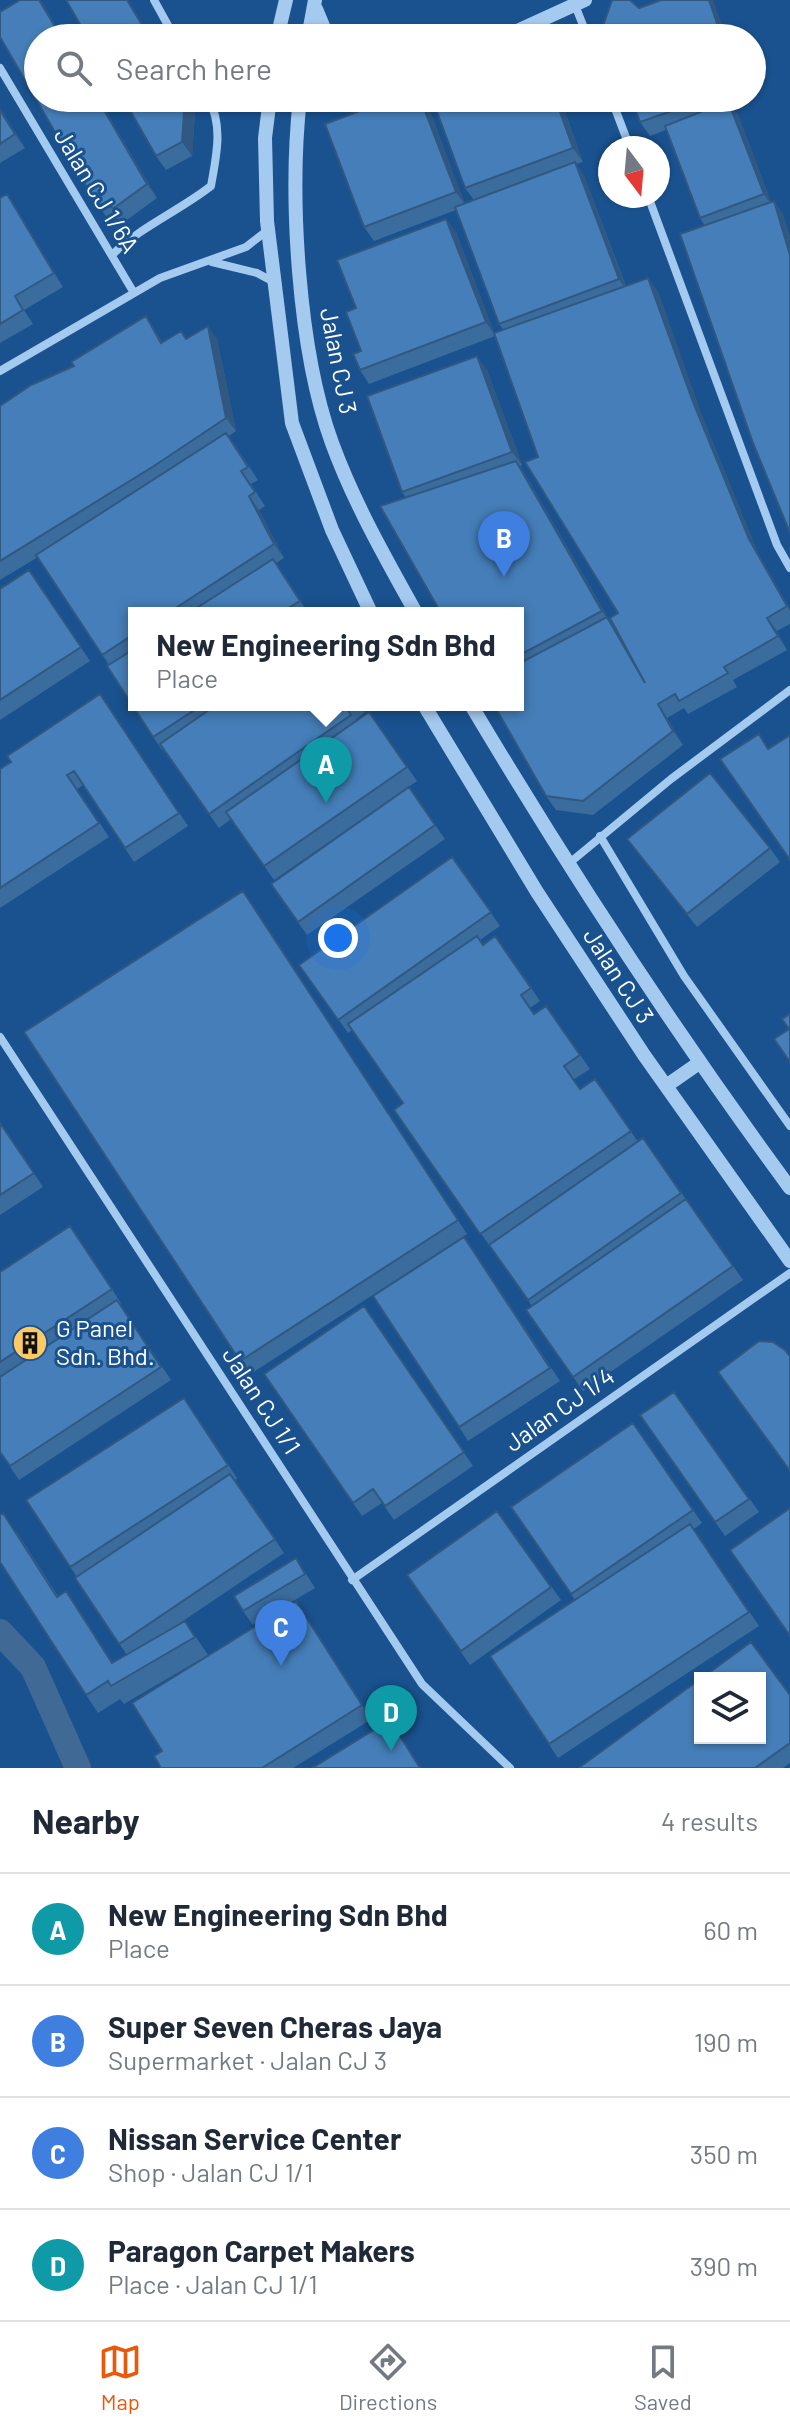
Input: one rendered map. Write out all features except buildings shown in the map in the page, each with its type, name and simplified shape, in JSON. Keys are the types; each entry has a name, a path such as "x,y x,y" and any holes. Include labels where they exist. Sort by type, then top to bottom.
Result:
{"street":[{"path":"154,0 167,24"},
{"path":"280,24 286,0"},
{"path":"286,0 289,24"},
{"path":"311,24 315,2"},
{"path":"315,2 323,24"},
{"path":"532,24 580,2 585,24"},
{"name":"Jalan CJ 1/6A","path":"0,68 24,108"},
{"name":"Jalan CJ 1/6A","path":"26,112 134,293"},
{"path":"112,255 128,240 183,208 211,186 219,144 215,112"},
{"path":"268,112 265,138 268,230 292,423 332,530 368,607"},
{"name":"Jalan CJ 3","path":"300,112 295,204 308,340 324,412 362,517 413,607"},
{"path":"616,112 625,136"},
{"path":"652,208 777,545 790,568"},
{"path":"0,371 160,278 246,247 268,230"},
{"path":"212,261 257,273 272,281"},
{"path":"567,865 600,836 790,690"},
{"name":"Jalan CJ 3","path":"428,711 537,892 666,1086 790,1261"},
{"name":"Jalan CJ 3","path":"475,711 567,865 699,1063 790,1188"},
{"path":"600,836 684,976 790,1126"},
{"name":"Jalan CJ 1/1","path":"0,1037 352,1580 433,1697 510,1768"},
{"path":"666,1086 699,1063"},
{"name":"Jalan CJ 1/4","path":"352,1580 790,1273"}],"waterway":[{"path":"0,1632 33,1667 78,1768"}],"place":[{"name":"Super Seven Cheras Jaya","path":"504,577"},
{"name":"New Engineering Sdn Bhd","path":"326,803"},
{"name":"G Panel Sdn. Bhd.","path":"30,1343"},
{"name":"Nissan Service Center","path":"281,1666"},
{"name":"Paragon Carpet Makers","path":"391,1751"}]}
